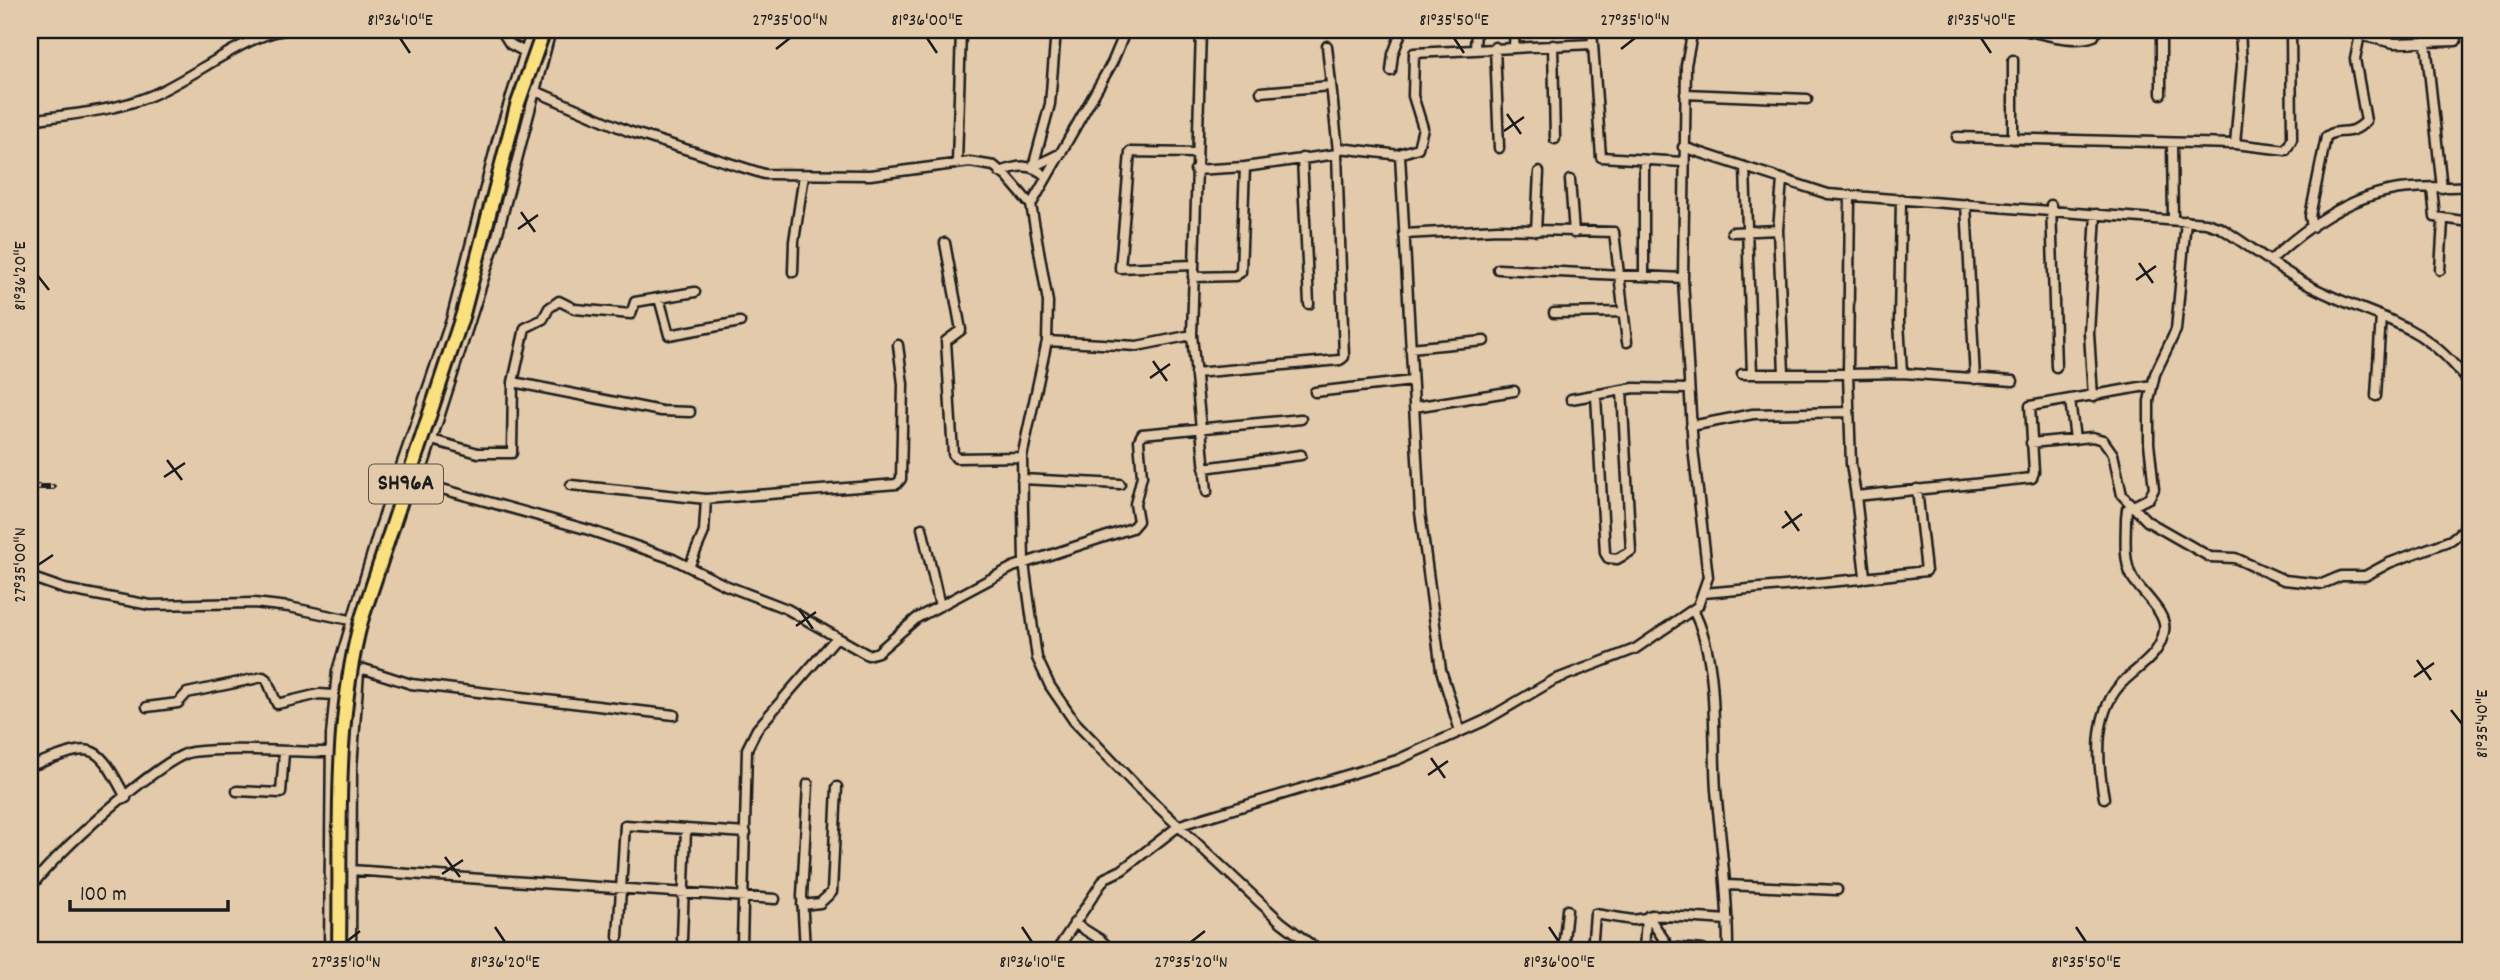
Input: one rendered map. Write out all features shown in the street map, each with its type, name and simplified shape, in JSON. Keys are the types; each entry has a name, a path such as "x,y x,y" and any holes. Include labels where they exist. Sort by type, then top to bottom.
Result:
{"main road":[{"name":"SH96A","path":"339,950 343,714 348,670 365,608 463,314 517,106 544,30"}],"street":[{"path":"30,120 98,113 149,96 188,78 267,31 284,30"},
{"path":"501,30 510,44 525,52"},
{"path":"329,950 333,695 350,620 451,320 497,141 532,30"},
{"path":"418,483 496,240 533,90 551,30"},
{"path":"957,163 961,30"},
{"path":"1033,167 1050,104 1056,30"},
{"path":"1031,205 1112,63 1126,30"},
{"path":"1201,30 1195,153 1192,335 1207,492"},
{"path":"1391,71 1393,54 1402,30"},
{"path":"1475,48 1476,30"},
{"path":"1514,46 1515,30"},
{"path":"1592,30 1599,153 1604,158 1683,162"},
{"path":"1056,950 1105,878 1122,870 1180,825 1397,760 1460,732 1554,680 1635,649 1693,610 1704,593 1708,577 1691,426 1683,278 1685,94 1693,30"},
{"path":"2024,30 2063,38 2088,38 2094,36 2097,30"},
{"path":"2161,30 2161,94"},
{"path":"2235,145 2242,65 2240,30"},
{"path":"1957,137 2235,145 2286,149 2290,145 2291,30"},
{"path":"2312,227 2309,216 2326,137 2331,133 2354,131 2366,121 2355,59 2360,33 2394,43 2456,41"},
{"path":"2426,43 2442,188"},
{"path":"1195,170 1245,167 1338,151 1399,154 1418,148 1423,137 1413,96 1413,54 1475,48 1592,44"},
{"path":"1553,45 1555,139"},
{"path":"1195,373 1343,359 1338,151 1327,46"},
{"path":"1496,47 1499,148"},
{"path":"2013,60 2014,139"},
{"path":"517,79 533,90 628,131 747,170 764,174 804,176 870,175 957,163 994,166 1031,205 1048,303 1047,341 1022,457 1024,563 1031,635 1037,659 1050,686 1074,721 1137,787 1282,922 1318,950"},
{"path":"1261,92 1330,86"},
{"path":"1685,94 1807,99"},
{"path":"2172,143 2173,220"},
{"path":"1684,147 1828,194 2051,207 2096,214 2206,223 2221,228 2310,286 2427,338 2445,353 2470,384"},
{"path":"1194,265 1120,268 1130,152 1195,153"},
{"path":"1000,172 1016,166 1033,167 1061,153"},
{"path":"1399,154 1420,512 1438,653 1460,732"},
{"path":"1302,158 1309,304"},
{"path":"1644,160 1644,275"},
{"path":"1033,167 1047,177"},
{"path":"1193,276 1234,276 1241,272 1245,167"},
{"path":"1745,168 1752,374"},
{"path":"1536,231 1539,172"},
{"path":"793,272 794,241 804,176"},
{"path":"1570,180 1574,233"},
{"path":"1782,180 1778,230 1784,373"},
{"path":"2272,260 2312,227 2380,193 2470,186"},
{"path":"2432,188 2433,215 2441,220 2470,222"},
{"path":"1850,195 1849,412 1864,578"},
{"path":"1901,199 1899,322 1902,373"},
{"path":"1966,204 1975,379"},
{"path":"2051,207 2056,367"},
{"path":"2093,397 2089,333 2096,214"},
{"path":"2440,270 2441,220"},
{"path":"2104,798 2099,768 2103,717 2123,682 2156,652 2165,628 2162,619 2129,572 2126,517 2131,506 2149,498 2154,489 2148,443 2152,385 2176,330 2186,221"},
{"path":"1404,234 1498,229 1615,232 1627,342"},
{"path":"1732,232 1778,230"},
{"path":"945,243 961,330 946,341 953,454 956,458 1022,457"},
{"path":"1498,269 1683,278"},
{"path":"432,440 466,451 512,453 513,382 525,328 543,319 553,304 559,301 575,309 631,314 635,302 695,292"},
{"path":"659,298 669,335 740,322"},
{"path":"1554,313 1623,312"},
{"path":"2376,396 2381,316"},
{"path":"1047,341 1137,345 1192,335"},
{"path":"1410,348 1484,341"},
{"path":"571,485 706,499 898,482 903,415 898,345"},
{"path":"1742,374 1902,373 2013,381"},
{"path":"1315,391 1412,381"},
{"path":"513,382 661,411 690,412"},
{"path":"1856,496 2032,478 2034,472 2030,406 2152,385"},
{"path":"1571,399 1644,387 1688,389"},
{"path":"1596,396 1605,553 1608,558 1617,559 1631,551 1622,390"},
{"path":"1414,407 1514,391"},
{"path":"2070,400 2075,439"},
{"path":"1691,426 1753,414 1849,412"},
{"path":"400,477 589,530 689,567 724,585 787,609 864,654 873,654 904,627 1024,563 1132,528 1138,521 1135,504 1142,476 1140,436 1301,419"},
{"path":"2031,443 2098,438 2107,443 2113,454 2119,488 2131,506 2151,524 2195,546 2210,557 2235,558 2277,578 2315,584 2341,576 2367,575 2389,563 2451,540 2470,524"},
{"path":"1204,468 1301,455"},
{"path":"1023,479 1119,484"},
{"path":"1704,593 1926,571 1917,489"},
{"path":"689,567 704,532 706,499"},
{"path":"922,528 940,606"},
{"path":"30,577 64,589 150,605 254,603 289,607 350,620"},
{"path":"1693,610 1704,632 1710,676 1717,793 1727,885 1728,950"},
{"path":"742,944 747,749 750,741 836,638"},
{"path":"351,950 357,675 364,669 411,684 674,715"},
{"path":"147,707 178,703 187,694 263,677 267,680 277,704 319,694 333,695"},
{"path":"30,765 78,750 94,751 107,761 126,798"},
{"path":"30,889 38,875 62,850 152,775 190,752 332,752"},
{"path":"237,791 281,793 284,752"},
{"path":"805,950 802,905 808,784"},
{"path":"802,905 820,903 832,892 837,787"},
{"path":"618,937 625,825 746,833"},
{"path":"682,939 686,829"},
{"path":"351,870 775,899"},
{"path":"1727,885 1837,890"},
{"path":"1563,950 1567,910"},
{"path":"1592,950 1595,914 1633,920 1647,917 1728,920"},
{"path":"1647,917 1669,947"},
{"path":"1647,917 1644,948 1701,950"},
{"path":"1074,923 1101,940 1111,950"}],"railway":[{"path":"30,487 53,487"}]}
